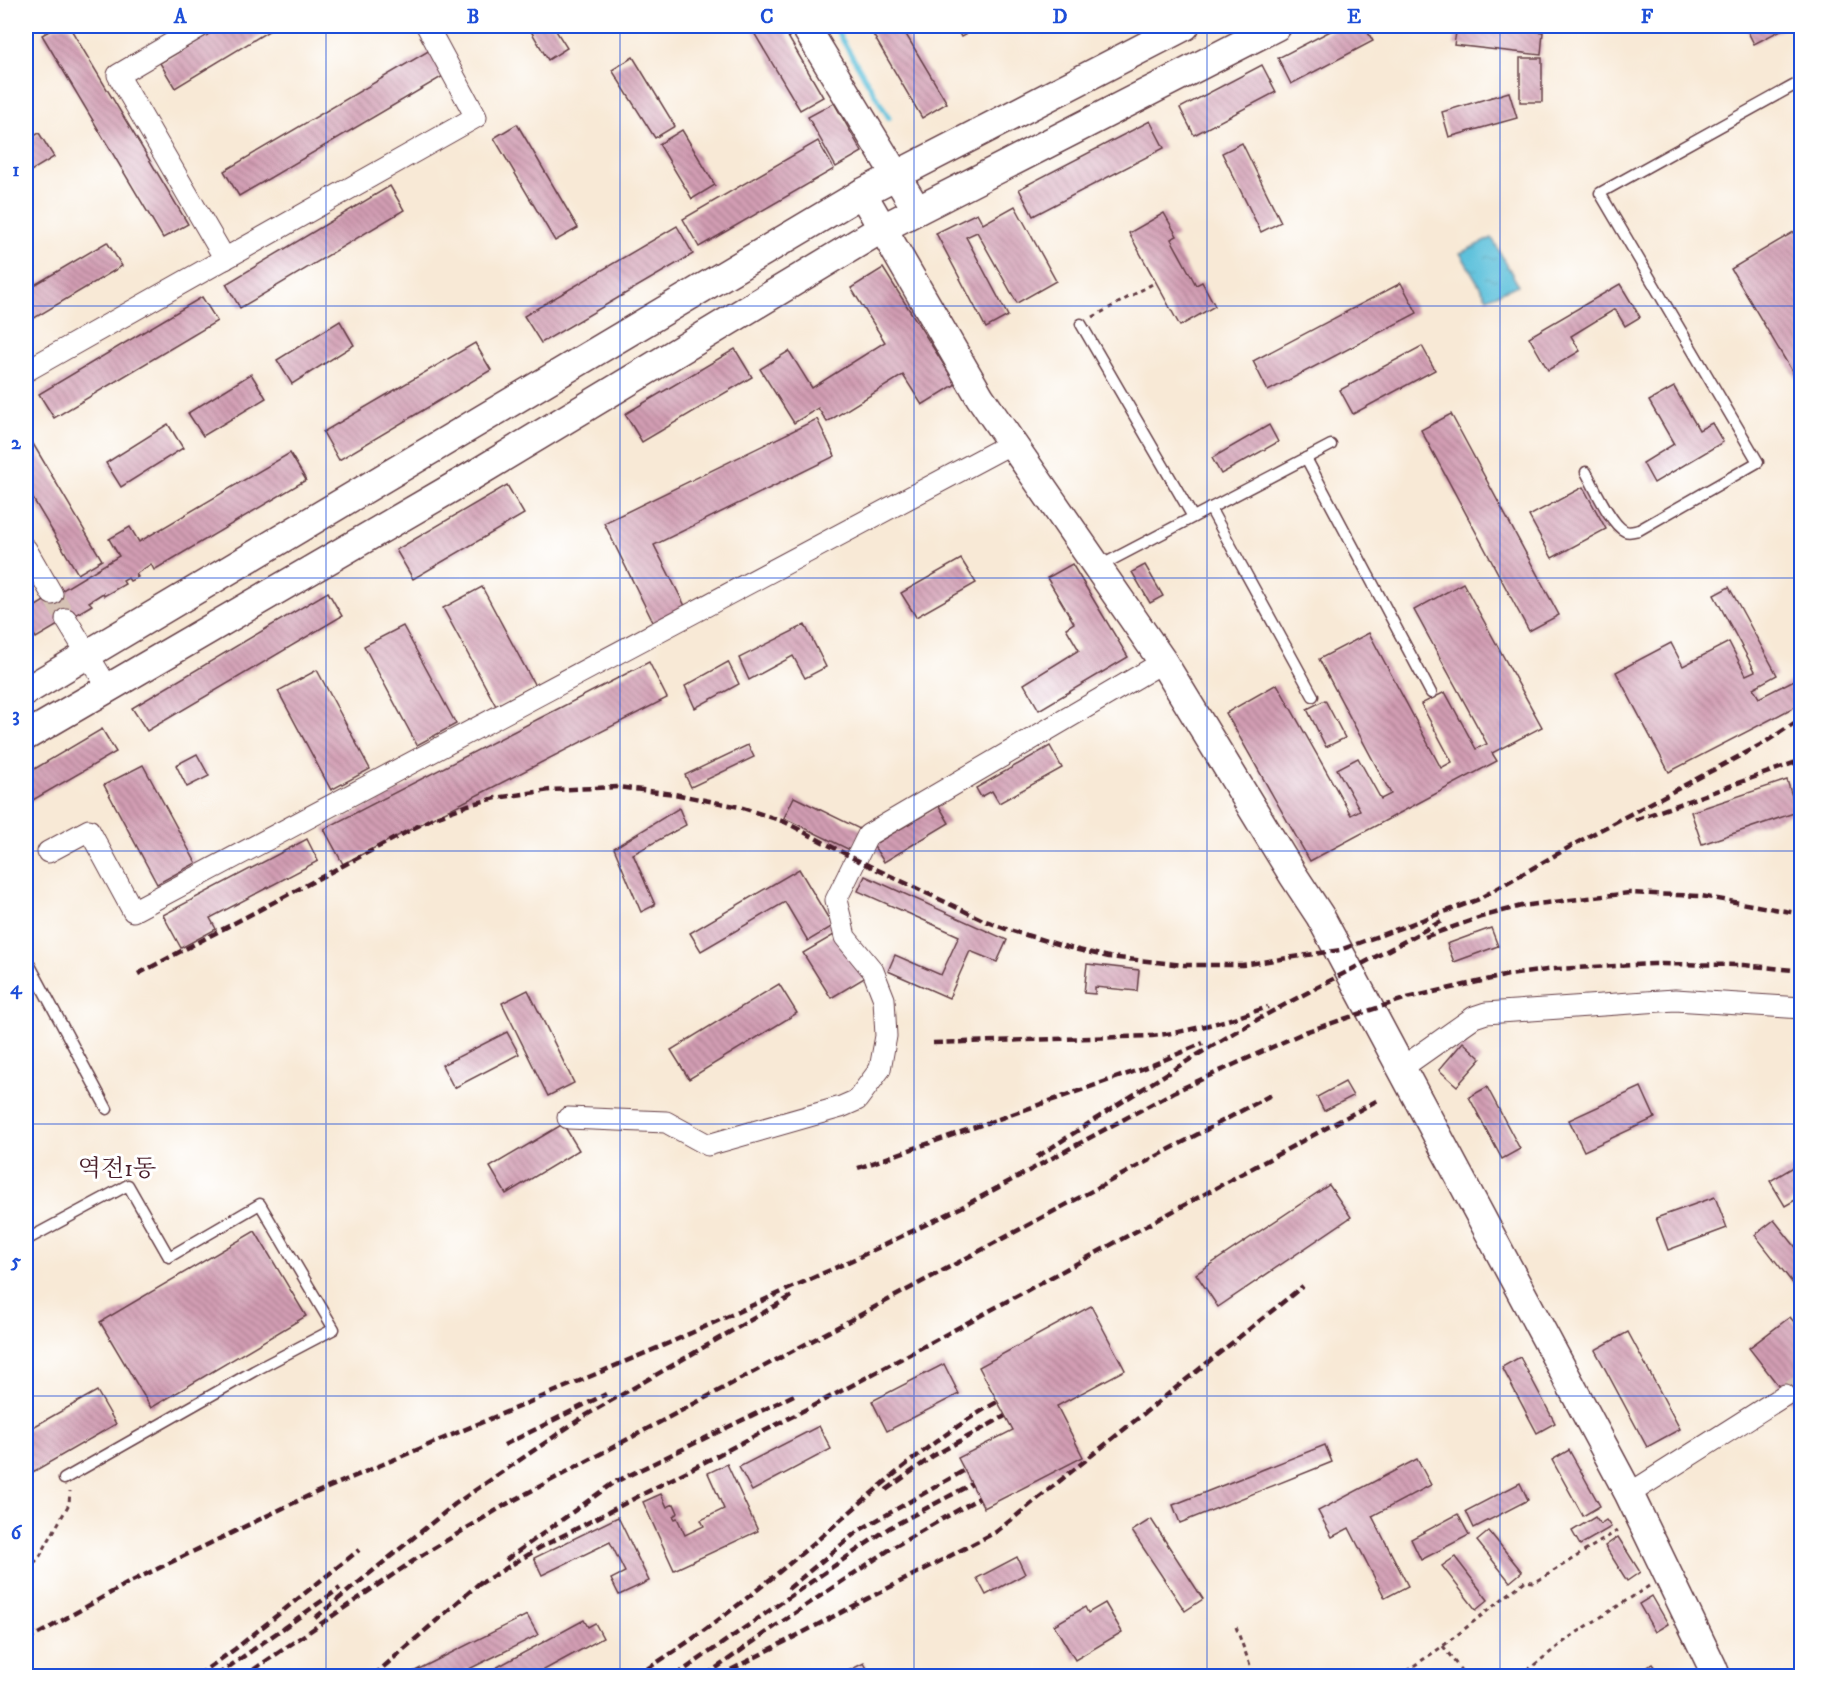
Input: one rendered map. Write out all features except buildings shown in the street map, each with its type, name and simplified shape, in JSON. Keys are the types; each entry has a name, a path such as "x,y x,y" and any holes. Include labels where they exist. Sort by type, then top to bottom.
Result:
{"main road":[{"path":"805,26 917,210"},
{"path":"26,691 895,174 1185,26"},
{"path":"26,736 466,479 881,229 1277,26"},
{"path":"862,194 954,355 1163,662 1320,916 1634,1505 1716,1677"}],"street":[{"path":"201,26 118,75 225,259"},
{"path":"26,371 476,117 427,26"},
{"path":"48,852 89,830 133,911 1012,443"},
{"path":"26,549 52,594"},
{"path":"66,619 108,688"},
{"path":"567,1118 666,1122 708,1145 841,1107 857,1100 880,1069 886,1036 884,999 873,971 845,937 836,900 868,835 1163,662"},
{"path":"1402,1067 1474,1017 1486,1013 1675,1000 1802,1008"},
{"path":"1634,1505 1785,1395"}],"lane":[{"path":"1586,472 1616,523 1631,532 1639,530 1758,462 1600,193 1802,81"},
{"path":"1081,324 1193,517"},
{"path":"1098,567 1331,445"},
{"path":"1305,458 1431,693"},
{"path":"1210,508 1313,696"},
{"path":"26,958 106,1109"},
{"path":"26,1240 128,1185 169,1257 260,1204 334,1329 254,1371 64,1479"}],"path":[{"path":"1081,324 1156,282"},
{"path":"26,1568 40,1556 69,1504 70,1491 64,1479"},
{"path":"1399,1677 1443,1646 1525,1581 1539,1580 1634,1505"},
{"path":"1520,1677 1570,1637 1668,1574"},
{"path":"1236,1627 1254,1677"},
{"path":"1443,1646 1465,1677"}],"water":[{"path":"1492,238 1518,285 1487,298 1460,253"}],"waterway":[{"path":"834,26 889,118"}],"tunnel":[{"path":"52,594 66,619"},
{"path":"1785,1395 1802,1384"}],"railway":[{"path":"138,974 433,818 468,805 496,798 550,790 617,787 674,794 740,807 785,822 855,859 983,920 1009,930 1109,957 1184,965 1242,965 1340,950 1477,900 1587,837 1764,743 1802,718"},
{"path":"1635,820 1802,760"},
{"path":"1425,937 1481,917 1521,906 1629,893 1701,896 1802,914"},
{"path":"1037,1157 1233,1034 1443,920"},
{"path":"26,1641 128,1583 308,1496 669,1343 859,1257 962,1207 1174,1092 1305,1032 1407,998 1508,975 1555,969 1654,964 1744,965 1802,971"},
{"path":"933,1043 1152,1036 1211,1024 1268,1007"},
{"path":"858,1168 1150,1066 1203,1043"},
{"path":"253,1670 416,1559 505,1505 1271,1095"},
{"path":"478,1585 541,1547 847,1388 1378,1100"},
{"path":"719,1676 996,1532 1303,1286"},
{"path":"315,1618 455,1504 583,1417 794,1295"},
{"path":"504,1445 606,1394"},
{"path":"506,1560 613,1483 796,1394"},
{"path":"635,1676 684,1645 731,1611 927,1448 997,1402"},
{"path":"886,1490 933,1456 1005,1416"},
{"path":"788,1589 858,1531 965,1470"},
{"path":"675,1676 889,1528 972,1484"},
{"path":"705,1676 892,1548 979,1498"},
{"path":"197,1676 235,1649 359,1550"},
{"path":"373,1676 483,1580"},
{"path":"216,1676 340,1588"}],"district":[{"name":"역전1동","path":"117,1168"}]}
